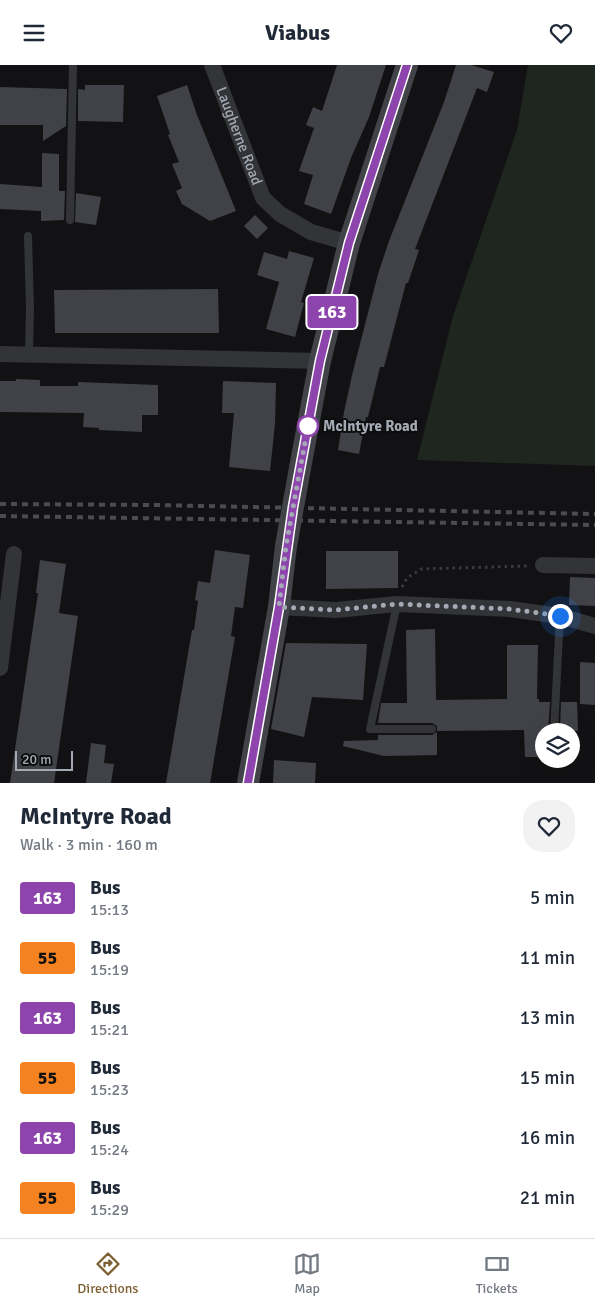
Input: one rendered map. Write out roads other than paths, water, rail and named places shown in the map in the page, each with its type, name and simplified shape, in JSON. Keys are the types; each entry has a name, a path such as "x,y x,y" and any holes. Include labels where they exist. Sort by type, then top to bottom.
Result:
{"street":[{"name":"Laugherne Road","path":"212,65 263,198 280,215 311,233 349,243"},
{"path":"248,783 279,607 286,546 320,361 349,243 407,65"},
{"path":"0,354 320,361"},
{"path":"0,668 14,554"},
{"path":"543,565 595,566"},
{"path":"279,607 336,610 397,604 510,609 560,616 595,626"}],"lane":[{"path":"70,220 73,65"},
{"path":"28,236 29,354"},
{"path":"397,604 370,729 432,729"},
{"path":"554,723 560,616"}],"railway":[{"path":"0,504 154,505 595,514"},
{"path":"0,516 595,525"}],"place":[{"name":"McIntyre Road","path":"308,426"}]}
